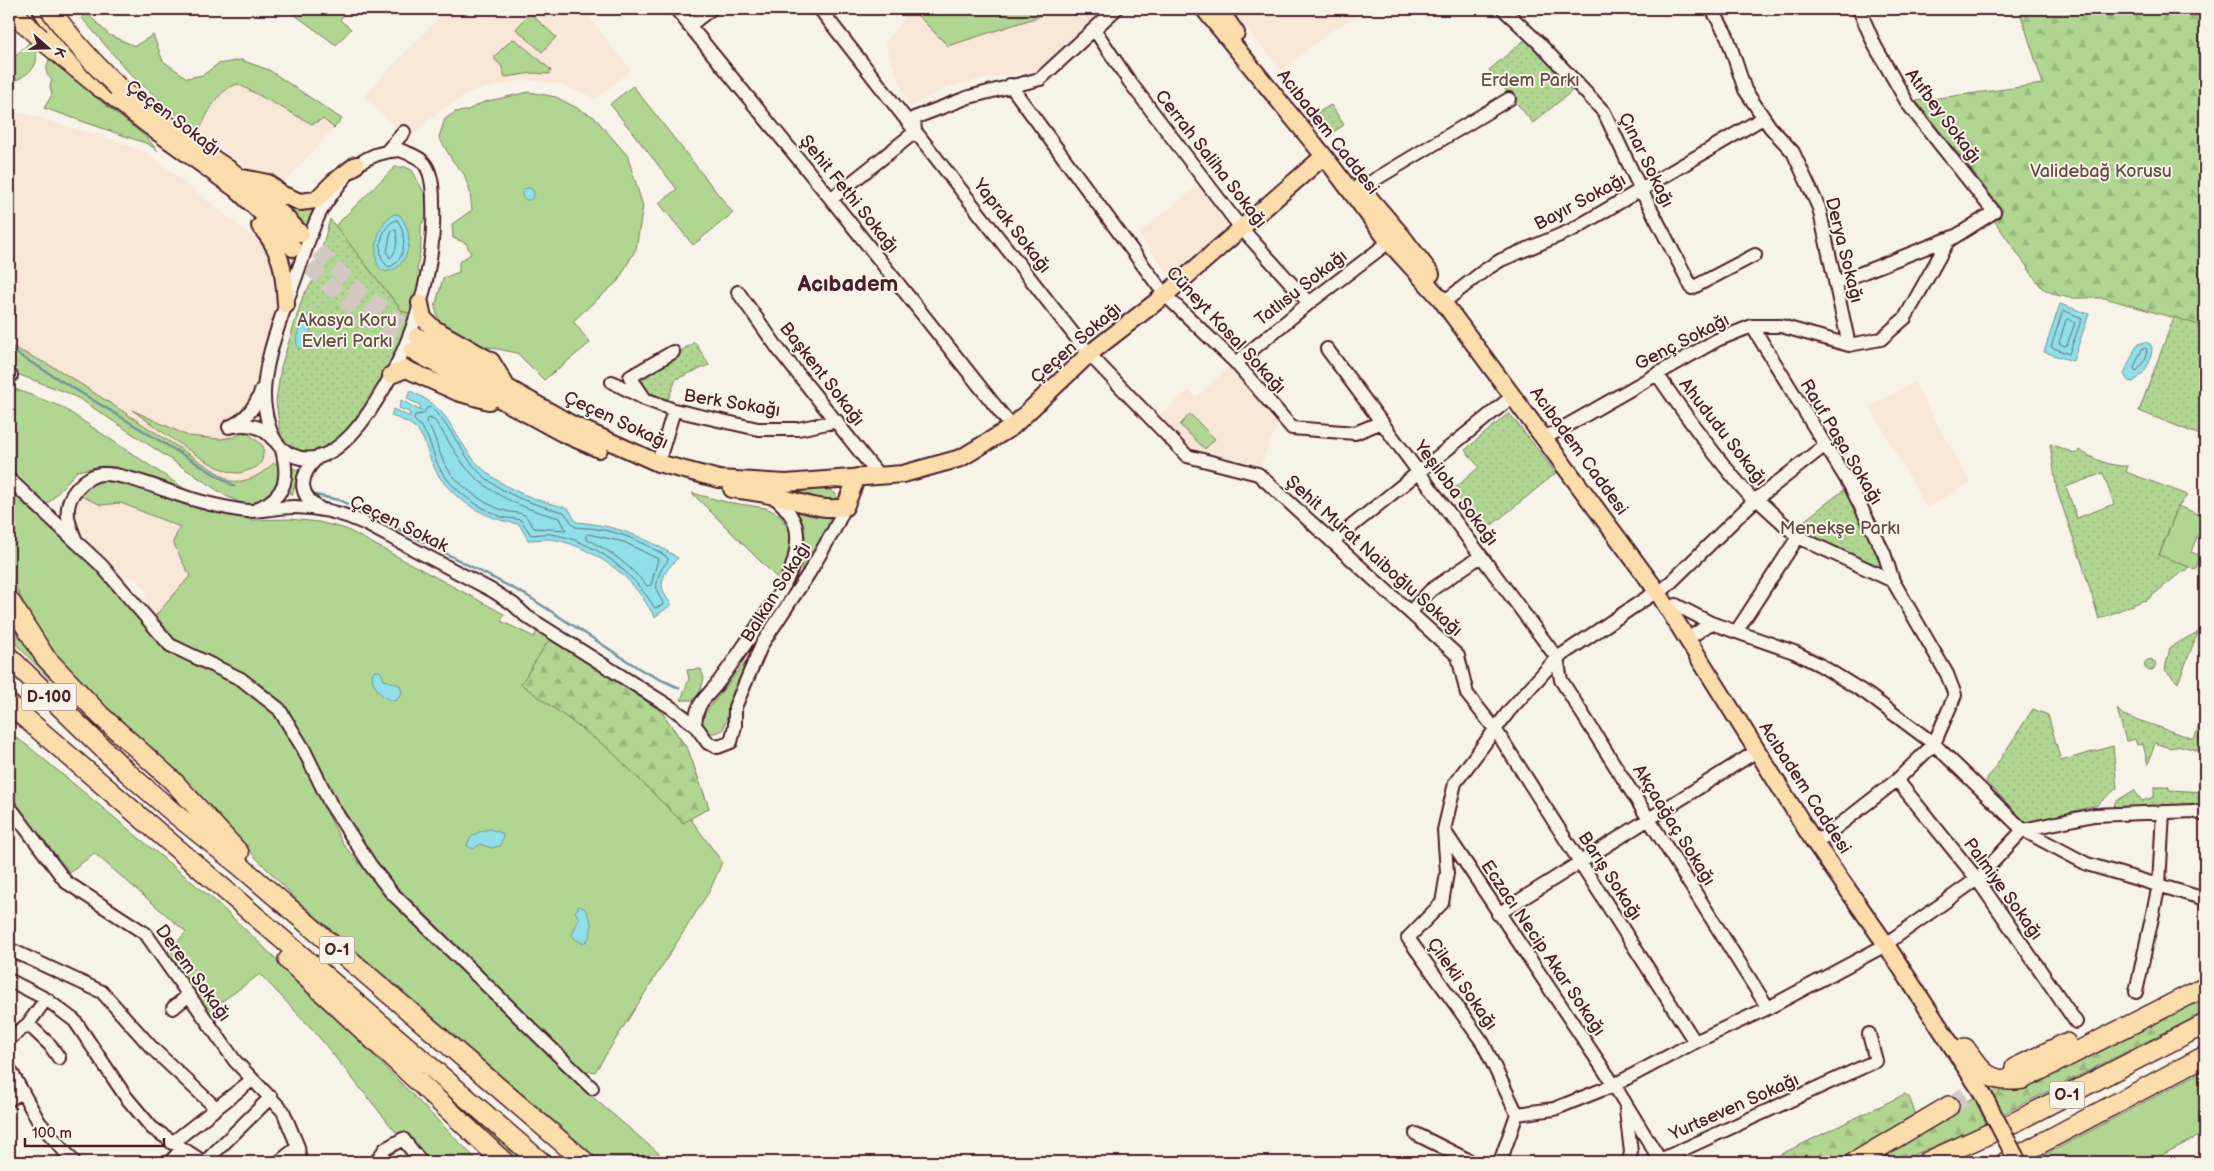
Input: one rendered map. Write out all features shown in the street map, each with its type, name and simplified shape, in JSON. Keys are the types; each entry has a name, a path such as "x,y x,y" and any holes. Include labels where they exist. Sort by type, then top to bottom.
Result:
{"highway":[{"path":"53,9 62,26 99,69 110,88"},
{"path":"14,16 40,38 196,146"},
{"path":"9,600 45,657 101,716 172,780 290,909"},
{"name":"D-100","path":"9,657 90,738"},
{"name":"O-1","path":"9,669 175,814 290,909 585,1162"},
{"name":"O-1","path":"9,704 541,1162"},
{"path":"9,722 80,766"},
{"path":"228,893 288,960 504,1162"},
{"path":"2015,1068 2205,973"},
{"path":"1966,1048 1981,1071 1990,1076 1998,1080 2011,1081 2023,1079 2205,987"},
{"name":"O-1","path":"1927,1162 2015,1122 2205,1024"},
{"name":"O-1","path":"2006,1162 2205,1056"},
{"path":"409,1073 489,1162"},
{"path":"1855,1162 1949,1106"}],"main road":[{"name":"Çeçen Sokağı","path":"53,9 126,84 171,119 196,146 242,178 282,213 297,241 272,223 236,189 145,123 110,88"},
{"name":"Acıbadem Caddesi","path":"1204,9 1324,156 1389,242 1444,298 1548,435"},
{"name":"Acıbadem Caddesi","path":"1219,9 1361,188 1401,235 1513,396 1585,475 1661,589 1757,751 1966,1048 1982,1091"},
{"path":"145,123 190,165 244,210 270,237 280,257 284,271 286,305"},
{"name":"Çeçen Sokağı","path":"817,482 841,490 845,498 845,507 835,509 823,508 646,470 562,433 515,408 414,344 507,386 571,424 658,463 719,479 786,483 903,474 961,458 1012,427 1089,354 1165,295 1324,156"},
{"path":"242,178 268,183 281,194 300,202 316,200 334,182 356,165"},
{"path":"420,303 423,318 433,328 490,361 507,386"},
{"path":"391,375 406,369 457,392 515,408"},
{"path":"845,507 857,477"},
{"name":"Acıbadem Caddesi","path":"1661,589 1676,605 1695,634 1733,701 1818,838"},
{"name":"Acıbadem Caddesi","path":"1889,940 1982,1091 2018,1162"}],"street":[{"name":"Şehit Fethi Sokağı","path":"676,9 831,199 1012,427"},
{"path":"689,26 712,9"},
{"name":"Yaprak Sokağı","path":"820,9 1089,354 1187,456"},
{"path":"831,199 916,132 914,118 969,97 1010,85 1021,85 1040,79 1116,9"},
{"name":"Çınar Sokağı","path":"1503,9 1604,112 1641,190 1692,288 1755,255"},
{"name":"Derya Sokağı","path":"1712,9 1727,36 1745,90 1763,118 1793,152 1818,208 1849,345"},
{"name":"Atıfbey Sokağı","path":"1859,9 1875,46 1908,104 1994,212"},
{"name":"Cerrah Saliha Sokağı","path":"1094,29 1129,81 1241,228 1309,303"},
{"name":"Cüneyt Kosal Sokağı","path":"1010,85 1165,295 1236,363 1292,428 1355,433 1382,422"},
{"path":"1361,188 1509,99"},
{"name":"Bayır Sokağı","path":"1444,298 1501,260 1572,230 1763,118"},
{"path":"387,151 404,132"},
{"path":"295,507 303,489 305,472 316,459 334,448 356,427 379,398 410,335 420,303 430,262 434,232 431,181 422,160 400,150 376,154 356,165 322,208 314,225 286,305 266,377 256,404 242,421 229,427 245,424 256,426 266,431 278,446 298,458 316,459"},
{"name":"Genç Sokağı","path":"1548,435 1717,340 1752,326 1781,326 1849,345 1881,339 1905,318 1948,241 1994,212"},
{"path":"1836,283 1953,237"},
{"name":"Tatlısu Sokağı","path":"1236,363 1309,303 1389,242"},
{"name":"Başkent Sokağı","path":"738,292 779,350 880,477"},
{"name":"Rauf Paşa Sokağı","path":"1752,326 1824,446 1850,485 1884,553 1894,581 1947,674 1955,695 1934,744 1897,780 1818,838"},
{"name":"Yeşiloba Sokağı","path":"1327,349 1557,658"},
{"path":"645,399 630,377 674,352"},
{"name":"Ahududu Sokağı","path":"1657,374 1708,446 1754,501 1760,502 1798,537 1894,581"},
{"path":"247,510 257,508 274,499 280,492 284,481 286,466 264,400 266,377"},
{"path":"612,382 645,399 674,410"},
{"path":"1332,542 1513,396"},
{"name":"Berk Sokağı","path":"658,463 674,410 758,429 798,429 837,421"},
{"path":"1444,830 1455,783 1495,729 1557,658 1661,589 1754,501 1824,446"},
{"name":"Şehit Murat Naiboğlu Sokağı","path":"1187,456 1258,474 1458,656 1467,694 1495,729"},
{"name":"Çeçen Sokak","path":"68,510 71,497 80,485 96,475 104,474 120,476 192,499 247,510 295,507 343,515 364,523 493,591 513,604 526,616 672,708 695,725 708,743 718,747"},
{"path":"9,479 101,565 170,646 241,679 279,709 304,748 330,803 371,866 391,892 592,1088"},
{"path":"284,481 295,507"},
{"path":"303,489 311,502 322,510"},
{"name":"Balkan Sokağı","path":"695,725 696,710 719,683 781,594 788,580 796,548 797,532 788,512 773,496"},
{"name":"Balkan Sokağı","path":"718,747 731,742 735,707 762,644 810,573 845,507"},
{"path":"50,517 55,518 68,510 69,525 76,541"},
{"path":"1736,632 1798,537"},
{"path":"1410,612 1431,590 1481,556"},
{"path":"1676,605 1736,632 1794,652 1820,665 1867,694 1934,744 2023,830 2088,864 2205,899"},
{"path":"1695,634 1711,622"},
{"name":"Akçaağaç Sokağı","path":"1557,658 1561,680 1768,1008"},
{"name":"Barış Sokağı","path":"1495,729 1695,1042"},
{"path":"1498,914 1757,751"},
{"name":"Palmiye Sokağı","path":"1897,780 1977,879 2076,1022"},
{"name":"Derem Sokağı","path":"9,806 66,882 146,934 235,1061 283,1111 298,1147 300,1162"},
{"path":"1500,1162 1517,1114 1554,1108 1614,1085 1695,1042 1768,1008 1889,940 1977,879 2023,830 2094,815 2193,811 2205,815"},
{"path":"2136,992 2159,885 2163,812"},
{"name":"Eczacı Necip Akar Sokağı","path":"1444,830 1498,914 1614,1085"},
{"name":"Çilekli Sokağı","path":"1444,830 1447,873 1442,903 1408,938 1483,1043 1517,1114"},
{"path":"9,949 102,992 152,1048 216,1108"},
{"path":"9,980 46,999 75,1021 126,1097 152,1128 204,1162 271,1097"},
{"path":"173,1008 189,995"},
{"path":"9,1039 28,1024 46,999"},
{"path":"28,1024 50,1045 59,1058"},
{"name":"Yurtseven Sokağı","path":"1614,1085 1660,1160 1876,1061 1869,1034"},
{"path":"9,1068 39,1122 74,1162"},
{"path":"170,1162 177,1146 216,1108 252,1080"},
{"path":"1614,1085 1626,1110 1630,1152 1629,1162"},
{"path":"9,1100 22,1092"},
{"path":"1416,1134 1472,1162"},
{"path":"376,1162 385,1149 403,1139 421,1162"},
{"path":"278,1162 298,1147"}],"shaded area":[{"path":"447,9 582,9 631,70 596,99 560,84 524,80 473,91 437,113 410,139 364,96"},
{"path":"911,9 1106,9 1034,73 1007,74 948,87 909,107 885,43"},
{"path":"1232,9 1369,9 1329,32 1281,71"},
{"path":"238,84 311,124 323,119 334,128 282,185 253,172 199,133 216,99 229,86"},
{"path":"22,113 101,136 146,152 270,250 282,303 261,437 279,465 226,496 83,401 68,393 9,371 9,116"},
{"path":"1201,183 1237,229 1172,279 1138,234"},
{"path":"1231,365 1279,420 1261,465 1187,448 1159,416 1189,390 1196,397"},
{"path":"1914,382 1970,483 1927,508 1870,407"},
{"path":"81,496 101,505 120,503 180,527 186,569 192,575 156,615 146,606 146,590 136,579 120,575 78,535 74,516"}],"green space":[{"path":"287,9 337,9 344,14 340,20 351,29 336,45"},
{"path":"911,9 1048,9 1038,17 948,46"},
{"name":"Validebağ Korusu","path":"2019,9 2205,9 2205,327 2105,298 2070,298 2056,295 2042,288 1993,219 2003,210 1916,101 2043,84"},
{"path":"85,11 109,35 135,46 153,35 163,61 187,78 203,75 218,64 241,60 269,70 342,119 334,128 323,119 312,124 238,84 230,87 218,97 198,133 130,74 82,18"},
{"path":"530,13 556,37 542,52 516,29"},
{"name":"Erdem Parkı","path":"1528,37 1572,91 1533,123 1489,70"},
{"path":"512,39 516,40 550,69 549,74 533,73 505,77 501,65 495,60 495,56"},
{"path":"32,40 36,63 29,72 9,84 9,62"},
{"path":"50,57 79,84 147,138 158,151 148,144 44,108 52,95 50,86 52,80 47,75"},
{"path":"633,86 733,213 693,245 659,203 677,189 610,104"},
{"path":"529,92 556,97 594,117 627,155 643,206 636,249 618,281 573,321 590,343 544,380 517,353 473,344 439,322 435,307 443,278 459,272 459,262 471,254 466,243 453,238 452,224 472,210 470,192 464,174 452,160 439,137 445,119 455,112 466,111 484,102"},
{"path":"1331,105 1344,125 1333,132 1315,114"},
{"path":"395,167 405,167 412,170 429,202 427,216 421,225 421,244 417,270 422,275 411,314 402,311 335,226"},
{"path":"319,204 306,226 289,207 290,205"},
{"name":"Akasya Koru Evleri Parkı","path":"330,219 402,311 411,314 380,384 359,417 333,443 313,454 288,448 281,438 276,401 281,367 303,296 313,281"},
{"path":"2174,317 2205,327 2205,437 2139,411"},
{"path":"695,342 709,365 676,379 667,402 645,391 642,375"},
{"path":"9,345 59,370 230,481 243,481 259,474 274,463 279,465 281,476 275,491 255,504 246,505 226,496 83,401 68,393 9,371"},
{"path":"9,389 15,389 62,407 191,493 116,467 103,466 77,471 45,507 9,475"},
{"path":"132,410 188,436 220,439 234,437 242,433 249,434 263,446 261,461 253,469 238,473 227,471 200,457"},
{"path":"1509,413 1556,473 1482,533 1453,490 1479,467 1465,450"},
{"path":"1190,414 1215,439 1205,449 1180,425"},
{"path":"2050,444 2077,454 2079,450 2109,464 2128,466 2126,472 2188,495 2178,506 2159,555 2189,567 2187,571 2180,573 2147,600 2099,619 2057,491","holes":["2103,473 2114,504 2077,518 2066,487"]},
{"path":"288,467 299,470 292,496 287,484"},
{"path":"103,480 116,481 252,520 290,519 319,522 346,529 504,614 501,621 534,637 538,630 661,711 688,750 709,808 690,818 722,862 710,890 595,1072 590,1071 587,1073 388,878 334,800 324,778 244,674 174,640 156,615 191,575 186,569 173,542 180,527 121,503 101,505 81,496 89,487"},
{"name":"Menekşe Parkı","path":"1850,485 1893,581 1791,531"},
{"path":"739,486 830,490 836,494 835,506"},
{"path":"9,491 98,569 167,652 239,685 277,714 343,844 390,900 577,1084 669,1162 602,1162 298,901 166,765 87,693 37,629 9,574"},
{"path":"692,493 726,502 766,508 780,515 792,536 782,583"},
{"path":"2178,506 2205,517 2191,552 2201,556 2200,564 2198,563 2195,570 2159,556"},
{"path":"795,507 827,516 835,524 805,571 801,570 805,538 804,525"},
{"path":"9,617 50,679 9,637"},
{"path":"2198,632 2178,683 2165,670 2170,647"},
{"path":"550,638 661,711 688,750 709,808 683,823 609,749 521,684"},
{"path":"754,651 734,694 723,730 712,733 708,732 703,728 702,724 705,713"},
{"path":"2150,659 2156,665 2150,671 2144,665"},
{"path":"701,669 704,679 699,695 692,700 681,700 689,679 687,670"},
{"path":"2033,709 2048,715 2061,761 2113,746 2117,788 2097,805 2071,812 2072,817 2031,823 2024,821 1986,781"},
{"path":"2117,709 2123,715 2194,739 2205,709 2205,752 2181,746 2170,748 2155,743 2148,765 2143,744 2137,745 2135,739 2126,741"},
{"path":"9,733 28,746 215,901 287,969 298,985 354,1036 479,1162 420,1162 314,1031 260,974 206,1013 166,954 186,932 94,853 70,873 9,797"},
{"path":"2154,787 2169,787 2169,790 2205,792 2205,819 2194,815 2113,816 2115,802 2134,790 2142,801 2154,797"},
{"path":"2205,991 2205,1012 2003,1114 1989,1084"},
{"path":"2205,1070 2205,1133 2148,1162 2114,1162 2112,1159 2104,1162 2032,1162"},
{"path":"1905,1094 1909,1097 1916,1115 1905,1124 1843,1162 1765,1162"},
{"path":"1974,1097 1986,1124 1897,1162 1865,1162"},
{"path":"474,1119 524,1162 515,1162"}],"water":[{"path":"526,188 530,188 534,194 530,200 526,200 522,196 522,192"},
{"path":"394,214 400,215 408,232 408,247 404,259 397,268 388,271 381,269 376,260 377,242 382,225"},
{"path":"2060,304 2089,314 2073,361 2044,352"},
{"path":"309,314 311,319 310,334 299,350 297,345 298,331 302,322"},
{"path":"2145,342 2150,344 2152,348 2149,363 2137,379 2133,382 2128,381 2124,374 2136,347 2138,344"},
{"path":"410,391 442,412 474,460 494,478 529,497 568,508 576,522 604,526 630,533 678,558 668,569 662,586 672,604 655,617 629,581 599,558 578,547 557,540 528,540 519,524 507,522 482,513 460,499 450,490 435,469 418,430 412,425 391,416 393,409 410,417 409,412 399,408 401,400 421,411 420,405 407,399"},
{"path":"373,672 381,672 384,680 400,685 402,693 396,701 383,696 375,687 372,678"},
{"path":"490,829 502,833 503,837 500,846 492,848 480,844 474,849 467,846 473,836"},
{"path":"579,906 584,908 591,924 589,937 587,941 582,943 574,938 572,934 579,919 575,912"}],"waterway":[{"path":"9,349 234,486"},
{"path":"315,495 339,500 366,512 526,595 643,671 679,688"}],"tunnel":[{"path":"301,234 360,292 417,336"},
{"path":"293,248 321,278 349,303 412,351"},
{"path":"1949,1106 1995,1080"}],"district":[{"name":"Acıbadem","path":"848,284"}]}
